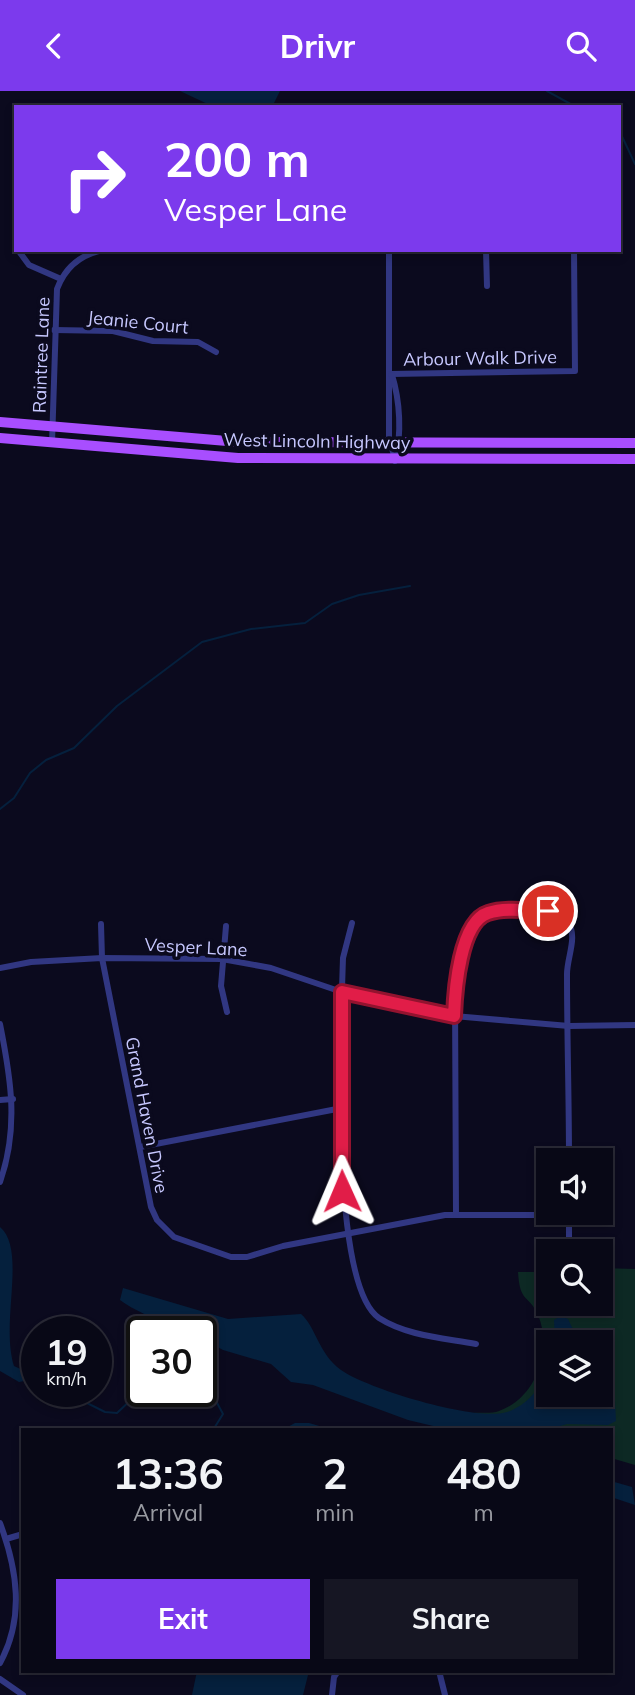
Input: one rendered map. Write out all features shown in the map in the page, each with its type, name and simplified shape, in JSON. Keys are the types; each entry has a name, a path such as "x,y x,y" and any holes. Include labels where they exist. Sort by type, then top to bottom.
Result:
{"main road":[{"name":"West Lincoln Highway","path":"0,422 239,442 635,443"},
{"name":"West Lincoln Highway","path":"0,438 226,457 395,461 635,459"}],"street":[{"path":"19,252 29,265 61,279"},
{"name":"Raintree Lane","path":"52,443 54,302 61,279 78,260 99,252"},
{"path":"390,252 391,374 396,389 395,461"},
{"path":"486,252 487,286"},
{"name":"Arbour Walk Drive","path":"391,374 575,371 574,252"},
{"name":"Jeanie Court","path":"54,330 113,331 153,341 198,342 216,352"},
{"path":"456,1215 456,984 470,929 476,920 493,911 548,911 565,918 573,934 566,972 569,1023 569,1148"},
{"path":"352,923 343,958 342,1191 363,1296 377,1317 411,1332 476,1344"},
{"name":"Grand Haven Drive","path":"101,924 102,958 151,1207 157,1220 174,1237 231,1257 247,1257 348,1229 456,1215 536,1214"},
{"path":"226,926 221,985 227,1012"},
{"name":"Vesper Lane","path":"0,968 31,962 102,958 222,959 271,968 342,992 454,1016 635,1025"},
{"path":"0,1024 13,1099 10,1145 0,1182"},
{"path":"0,1100 13,1099"},
{"path":"140,1147 342,1108"},
{"path":"0,1523 15,1570 19,1612 0,1663"},
{"path":"6,1539 21,1535"},
{"path":"332,1695 337,1673"},
{"path":"439,1673 444,1695"},
{"path":"0,1679 23,1695"}],"green space":[{"path":"613,1268 635,1269 635,1465 613,1459 613,1428 473,1428 472,1413 496,1412 512,1405 532,1384 536,1375 536,1407 613,1407 613,1330 542,1329 538,1316 613,1316"},
{"path":"518,1272 536,1272 536,1312 523,1294"}],"water":[{"path":"180,91 280,91 273,105 210,105"},
{"path":"0,1227 8,1238 12,1252 10,1348 14,1366 21,1369 21,1382 0,1371"},
{"path":"123,1288 228,1319 301,1314 327,1356 341,1370 397,1394 472,1412 507,1412 520,1406 536,1391 536,1407 613,1407 613,1379 616,1421 608,1425 567,1424 553,1428 442,1428 408,1420 313,1385 291,1382 271,1364 223,1350 217,1347 217,1316 149,1316 120,1300"},
{"path":"561,1316 568,1319 573,1330 554,1330 554,1320"},
{"path":"295,1423 309,1423 326,1428 286,1428"},
{"path":"613,1482 632,1487 635,1505 613,1498"},
{"path":"197,1673 308,1673 303,1695 192,1695"}],"waterway":[{"path":"547,91 572,105"},
{"path":"621,134 635,164"},
{"path":"0,809 14,798 30,773 46,760 74,748 117,706 202,642 251,629 305,623 332,604 359,595 410,586"},
{"path":"214,1428 223,1414 217,1403"},
{"path":"95,1407 105,1412 117,1413 126,1405"}],"route":[{"path":"342,1191 342,992 454,1016 454,995 466,940 476,920 493,911 548,911"}]}
